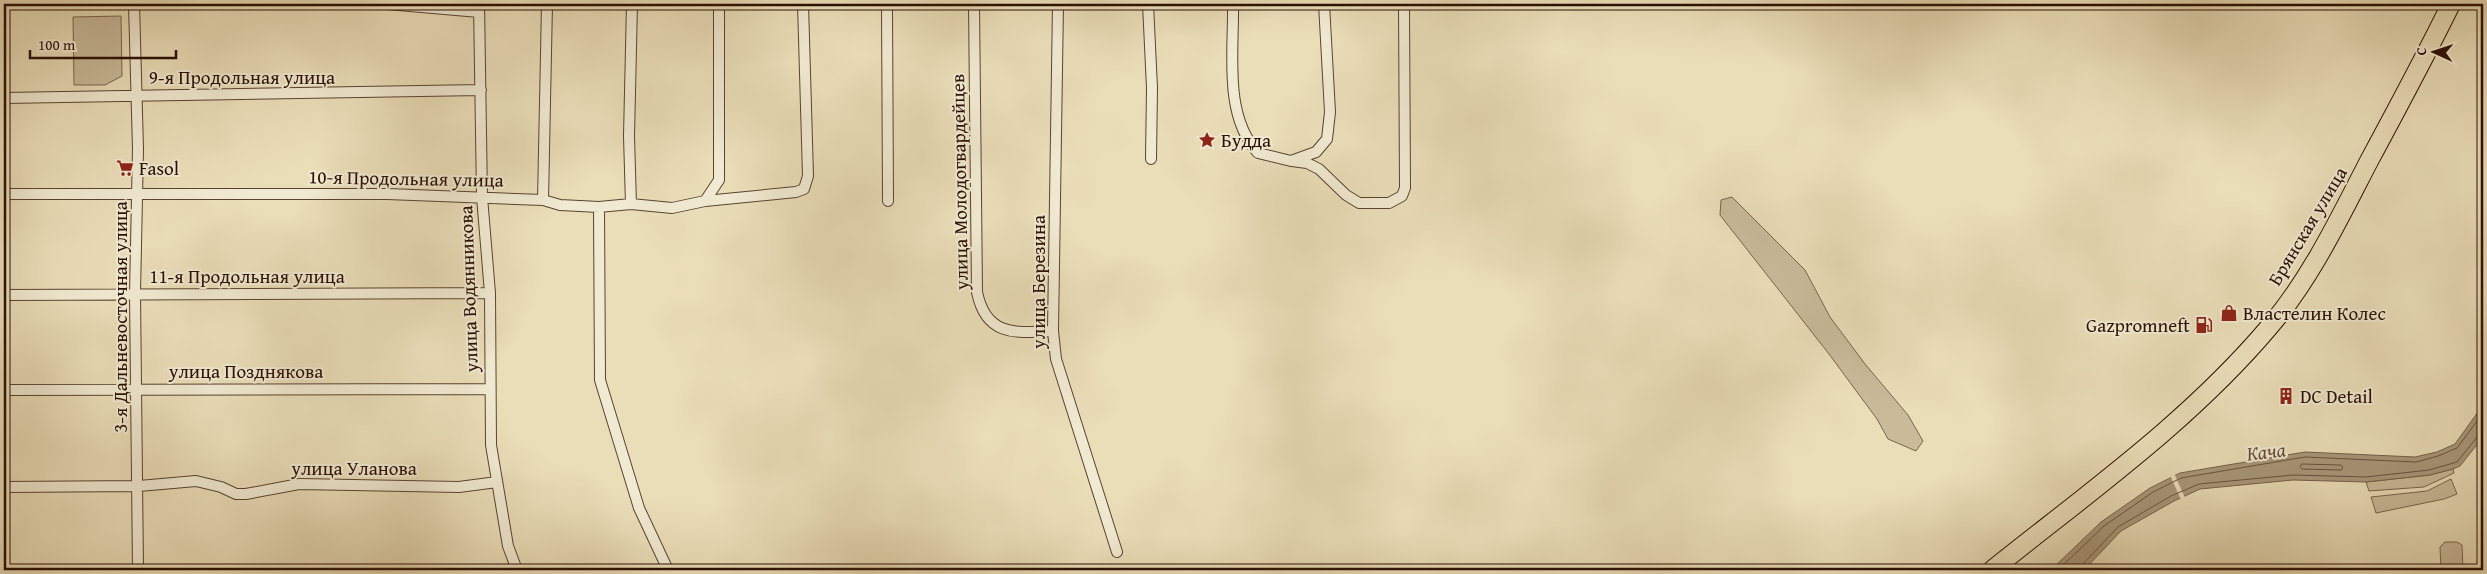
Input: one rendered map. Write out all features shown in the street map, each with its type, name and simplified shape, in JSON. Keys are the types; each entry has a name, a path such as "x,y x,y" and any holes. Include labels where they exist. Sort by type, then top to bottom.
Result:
{"highway":[{"name":"Брянская улица","path":"1992,570 2136,456 2197,402 2244,356 2271,324 2300,283 2340,218 2452,4"}],"street":[{"name":"3-я Дальневосточная улица","path":"134,4 138,150 135,294 138,388 138,570"},
{"path":"387,4 479,8"},
{"path":"544,200 547,4"},
{"path":"632,4 630,136 632,204"},
{"path":"705,201 719,180 719,4"},
{"name":"10-я Продольная улица","path":"4,194 387,194 544,200 560,205 600,207 632,204 672,208 705,201 788,194 804,189 808,176 803,4"},
{"path":"887,4 888,201"},
{"name":"улица Молодогвардейцев","path":"974,4 977,292 980,306 988,319 1000,328 1023,333 1053,331"},
{"name":"улица Березина","path":"1058,4 1053,331 1056,359 1117,552"},
{"path":"1148,4 1152,88 1151,158"},
{"path":"1233,4 1234,101 1245,132 1258,153 1307,163 1319,169 1346,195 1358,203 1389,203 1402,196 1405,188 1404,4"},
{"path":"1291,161 1316,152 1327,139 1330,112 1324,4"},
{"name":"улица Водянникова","path":"479,8 482,197 490,294 490,445 508,546 517,570"},
{"name":"9-я Продольная улица","path":"4,98 481,90"},
{"path":"600,207 600,380 639,508 668,570"},
{"name":"11-я Продольная улица","path":"4,295 490,294"},
{"name":"улица Позднякова","path":"4,390 138,388 489,389"},
{"name":"улица Уланова","path":"4,487 139,486 196,481 221,487 236,494 246,494 282,485 299,484 459,487 497,482"}],"shaded area":[{"path":"121,16 122,76 105,85 74,85 73,17"},
{"path":"1732,197 1805,270 1830,317 1865,364 1908,415 1923,441 1916,451 1888,439 1877,419 1829,354 1720,215 1721,200"},
{"path":"2453,469 2454,473 2424,487 2369,491 2366,482 2430,475"},
{"path":"2451,479 2457,494 2444,499 2376,513 2371,497 2427,491"},
{"path":"2445,542 2457,542 2462,545 2463,570 2441,570 2440,547"}],"water":[{"name":"Кача","path":"2483,405 2483,437 2460,466 2453,469 2430,475 2366,482 2293,480 2200,489 2174,501 2121,531 2084,570 2051,570 2101,522 2150,488 2180,473 2305,452 2415,457 2437,452 2455,444"}],"pier":[{"path":"2174,473 2185,498 2181,500 2170,475"}],"place":[{"name":"Будда","path":"1207,140"},
{"name":"Fasol","path":"125,168"},
{"name":"Властелин Колес","path":"2229,313"},
{"name":"Gazpromneft","path":"2204,325"},
{"name":"DC Detail","path":"2286,396"}]}
